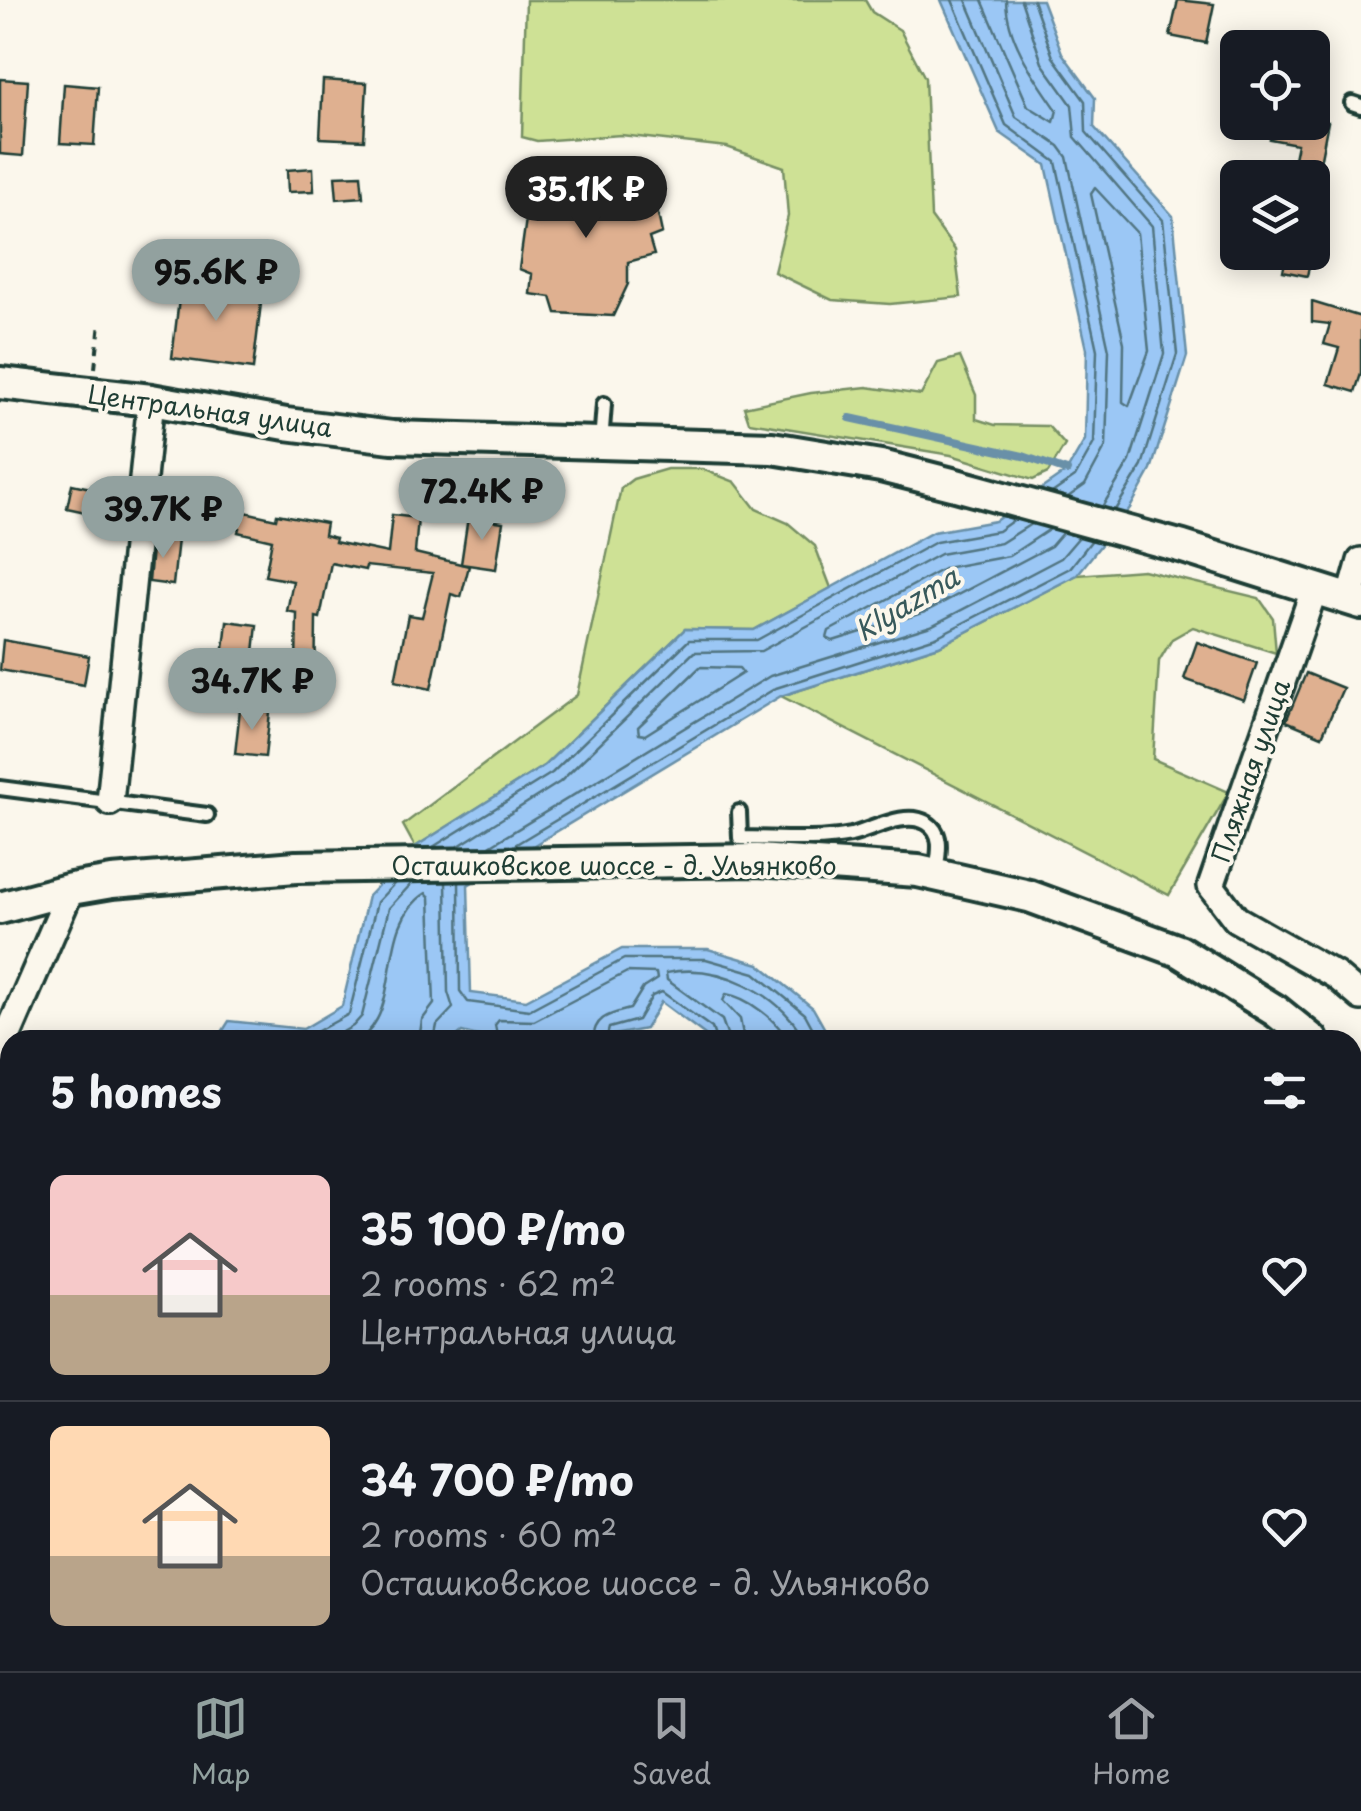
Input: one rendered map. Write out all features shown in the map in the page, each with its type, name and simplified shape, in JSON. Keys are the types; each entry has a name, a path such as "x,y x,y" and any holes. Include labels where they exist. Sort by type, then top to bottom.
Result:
{"street":[{"name":"Центральная улица","path":"0,383 150,400 286,424 392,437 772,448 881,466 956,485 1182,548 1314,590"},
{"path":"110,802 150,400"},
{"path":"1314,590 1356,602 1361,561"},
{"name":"Пляжная улица","path":"1314,590 1210,886 1236,920 1334,975 1361,997"},
{"name":"Осташковское шоссе - д. Ульянково","path":"0,908 70,888 296,868 757,860 850,865 936,875 1029,896 1179,950 1300,1030"},
{"path":"10,1030 70,888"}],"lane":[{"path":"601,443 604,404"},
{"path":"0,788 208,815"},
{"path":"740,812 740,838 834,838 906,818 920,820 932,826 940,842 936,875"}],"path":[{"path":"95,370 100,323"}],"green space":[{"path":"526,0 865,0 872,12 900,30 925,78 931,217 955,250 961,297 890,304 832,300 774,272 788,216 784,167 727,147 621,135 537,141 522,137"},
{"path":"960,357 976,395 976,419 995,425 1048,426 1065,445 1048,473 1033,480 951,455 749,422 744,407 811,393 867,387 921,395 938,363"},
{"path":"667,469 702,469 735,482 756,509 788,523 815,546 831,588 754,630 685,629 545,765 415,847 403,825 577,695 621,488 633,479"},
{"path":"1143,570 1259,598 1273,618 1276,653 1193,627 1172,639 1159,661 1153,759 1229,792 1169,895 781,696 939,646 1077,575"}],"water":[{"name":"Klyazma","path":"941,0 1042,0 1062,53 1095,98 1094,127 1173,216 1187,356 1151,470 1130,508 1077,575 939,646 781,696 468,885 471,993 526,1000 622,949 708,949 759,964 813,1008 825,1030 699,1030 661,1002 645,1029 639,1030 223,1030 229,1021 303,1029 342,1006 368,896 415,847 545,765 685,629 754,630 933,532 995,521 1067,471 1085,440 1087,349 1046,165 999,132"}],"building":[{"path":"1178,0 1214,4 1206,43 1170,36"},
{"path":"0,79 28,81 23,156 0,154"},
{"path":"323,80 367,83 364,140 320,138"},
{"path":"64,84 98,87 94,145 60,143"},
{"path":"1275,140 1324,140 1321,160 1294,160 1297,144"},
{"path":"313,168 314,191 288,192 287,170"},
{"path":"361,175 363,197 337,199 335,176"},
{"path":"532,176 652,186 662,233 649,238 654,255 628,262 628,284 613,316 556,313 551,297 530,294 532,274 519,269"},
{"path":"1283,270 1308,270 1307,276"},
{"path":"182,274 213,278 212,289 262,295 253,369 172,358"},
{"path":"1312,302 1361,317 1361,374 1355,392 1328,384 1339,348 1324,344 1330,324 1312,322"},
{"path":"72,484 95,489 90,513 67,508"},
{"path":"215,494 234,496 232,509 276,519 277,514 326,523 324,535 336,538 335,542 388,553 392,515 418,518 415,553 469,566 461,597 451,594 431,689 395,681 408,615 422,617 433,573 366,566 365,570 331,563 320,618 316,617 315,699 296,697 297,613 287,611 293,581 265,576 272,540 238,532 239,528 212,525"},
{"path":"468,517 503,522 496,569 461,564"},
{"path":"153,537 178,539 173,585 149,582"},
{"path":"227,621 257,625 252,670 222,667"},
{"path":"3,640 89,656 84,685 0,670"},
{"path":"1197,642 1257,663 1244,700 1184,679"},
{"path":"1306,673 1343,688 1322,736 1286,721"},
{"path":"240,709 270,712 265,757 235,754"}],"waterway":[{"path":"850,418 1023,456 1067,471"}]}
